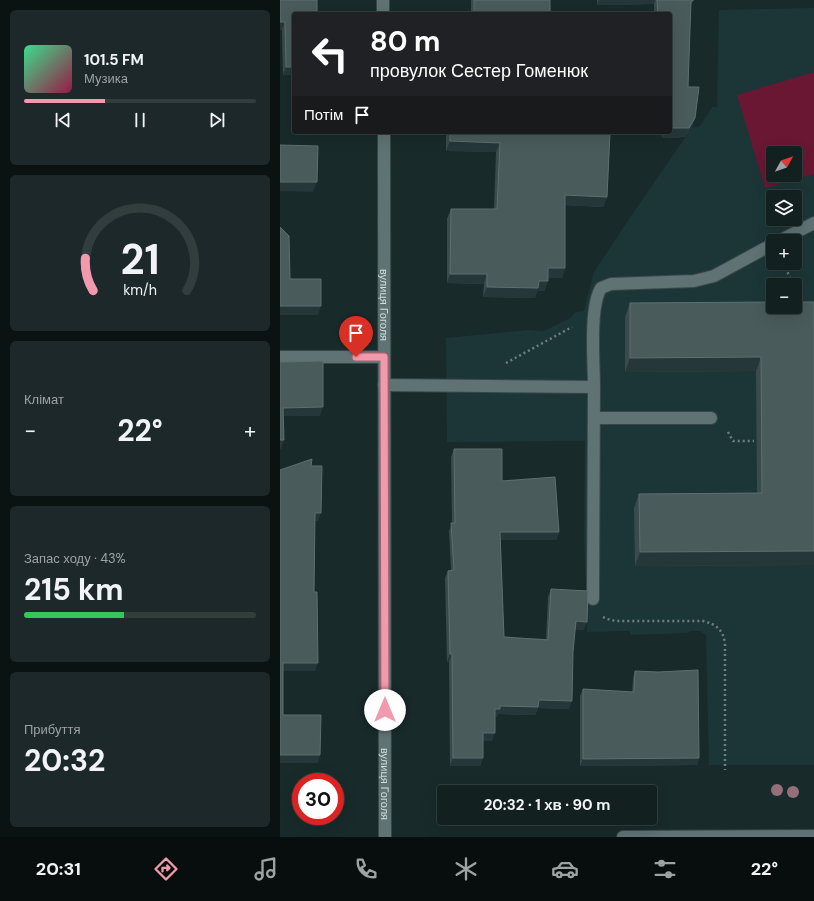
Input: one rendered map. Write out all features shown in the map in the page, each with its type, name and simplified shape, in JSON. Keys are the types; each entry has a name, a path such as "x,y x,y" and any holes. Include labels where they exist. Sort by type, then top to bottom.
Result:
{"street":[{"path":"383,0 383,12"},
{"name":"вулиця Гоголя","path":"384,134 385,837"},
{"path":"793,234 814,223"},
{"path":"593,599 594,316 599,293 606,285 694,282 714,276 766,248"},
{"path":"280,357 384,357"},
{"path":"384,385 594,387"},
{"path":"594,418 711,418"},
{"path":"622,837 814,836"}],"path":[{"path":"486,386 489,374 493,371 594,316"},
{"path":"743,441 754,441"},
{"path":"593,599 595,608 607,619 616,621 703,621 711,623 724,635 725,770"}],"shaded area":[{"path":"814,8 814,765 709,765 706,635 700,631 691,631 687,633 631,635 629,631 587,632 584,540 585,441 447,442 446,338 529,330 544,331 570,318 576,312 584,311 594,272 692,128 700,126 712,107 717,107 719,10"},
{"path":"814,72 814,174 802,177 802,146 766,146 766,182 786,182 765,188 737,95"}],"building":[{"path":"280,0 317,0 317,12 292,12 292,67 286,67 285,22 280,22"},
{"path":"474,0 550,0 550,12 474,12"},
{"path":"657,0 693,0 691,1 688,87 699,87 695,118 689,128 672,128 672,12 658,12"},
{"path":"450,134 610,134 607,197 565,195 565,268 548,268 548,281 539,281 538,288 487,287 487,274 450,274 451,209 497,209 500,143 450,141"},
{"path":"280,145 318,146 317,182 280,182"},
{"path":"280,227 289,236 290,279 321,279 321,306 280,306"},
{"path":"766,302 766,314 802,314 802,302 814,302 814,551 640,552 639,494 762,493 761,357 630,358 630,303"},
{"path":"323,361 323,407 283,408 284,440 280,440 280,362"},
{"path":"454,449 502,449 502,481 555,477 559,532 500,532 504,637 548,640 551,589 588,591 587,622 576,621 573,652 572,701 539,700 538,707 500,706 500,709 495,709 495,733 483,733 483,758 453,758 452,654 450,654 448,571 454,570 451,523 455,523"},
{"path":"312,459 311,466 322,466 321,513 315,513 314,592 317,592 318,663 283,663 283,715 321,715 320,755 280,755 280,470"},
{"path":"698,670 699,758 583,759 583,689 634,692 635,671 658,672"}],"route":[{"path":"356,357 384,357 385,710"}]}
